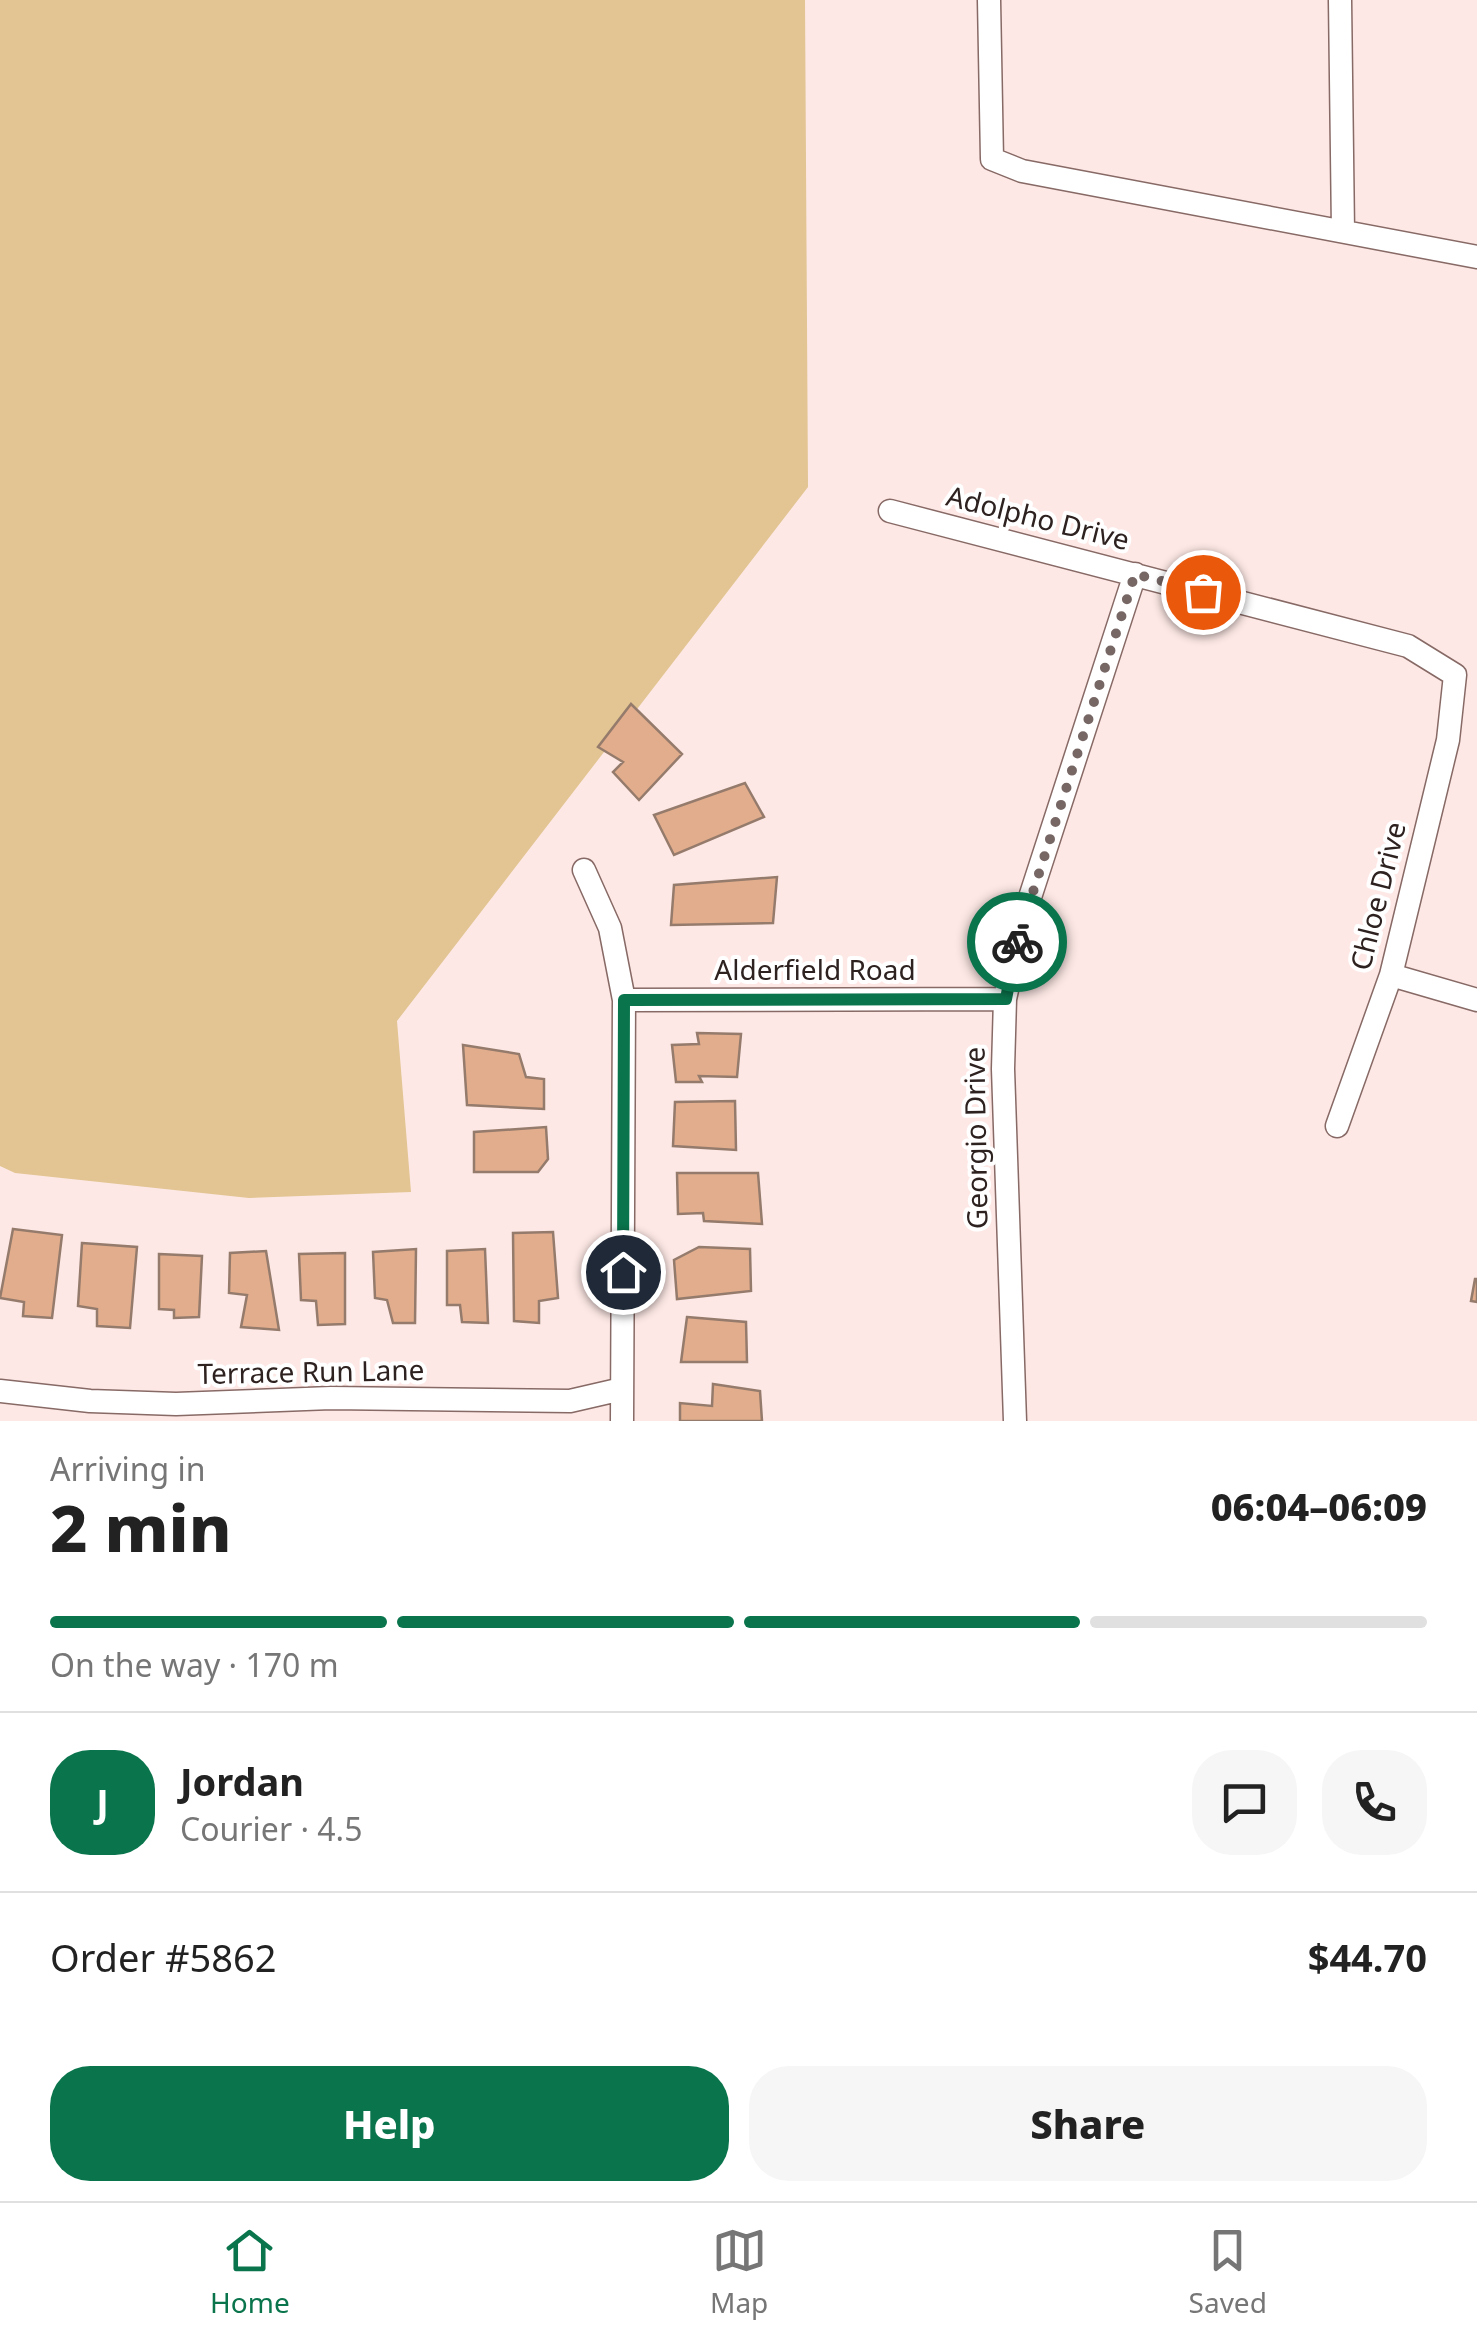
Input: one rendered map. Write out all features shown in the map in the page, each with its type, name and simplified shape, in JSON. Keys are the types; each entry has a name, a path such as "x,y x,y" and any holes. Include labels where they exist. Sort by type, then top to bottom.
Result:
{"street":[{"path":"989,0 992,159 1022,171 1477,257"},
{"path":"1340,0 1343,232"},
{"name":"Adolpho Drive","path":"890,511 1408,646 1456,675"},
{"name":"Georgio Drive","path":"1015,1421 1004,1070 1006,999 1021,925 1135,574"},
{"name":"Chloe Drive","path":"1337,1126 1391,975 1448,740 1456,675"},
{"path":"584,870 610,928 624,1000 622,1421"},
{"path":"1391,975 1477,1000"},
{"name":"Alderfield Road","path":"624,1000 1006,999"},
{"name":"Terrace Run Lane","path":"0,1391 90,1401 176,1404 331,1398 570,1401 622,1389"}],"shaded area":[{"path":"0,0 805,0 808,487 397,1021 411,1192 249,1198 15,1173 0,1166"}],"building":[{"path":"631,704 682,754 639,800 613,772 623,762 598,747"},
{"path":"745,783 764,817 674,855 654,815"},
{"path":"777,877 773,923 671,925 674,885"},
{"path":"697,1033 741,1034 737,1077 699,1076 702,1082 676,1082 672,1045 699,1044"},
{"path":"463,1045 519,1054 526,1077 544,1079 544,1109 467,1105"},
{"path":"735,1101 736,1150 673,1146 675,1102"},
{"path":"546,1127 548,1159 538,1172 474,1172 474,1132"},
{"path":"677,1173 758,1173 762,1224 704,1221 703,1213 678,1214"},
{"path":"13,1229 62,1235 52,1318 23,1316 24,1302 0,1298"},
{"path":"553,1232 558,1298 539,1301 539,1323 514,1321 513,1233"},
{"path":"82,1243 137,1247 130,1328 97,1326 97,1309 78,1306"},
{"path":"699,1247 750,1249 751,1291 677,1299 674,1260"},
{"path":"416,1249 415,1323 393,1323 387,1300 375,1298 373,1252"},
{"path":"485,1249 488,1323 462,1322 460,1305 447,1305 447,1251"},
{"path":"266,1251 279,1330 241,1327 247,1295 229,1293 230,1253"},
{"path":"345,1253 345,1324 318,1325 316,1301 301,1300 299,1254"},
{"path":"159,1254 202,1256 199,1317 174,1318 174,1310 159,1309"},
{"path":"1477,1279 1477,1302 1471,1301"},
{"path":"687,1317 746,1322 747,1362 681,1362"},
{"path":"713,1384 760,1391 762,1421 680,1421 680,1403 712,1406"}],"way so far":[{"path":"1017,942 1135,574 1203,592"}],"route":[{"path":"623,1272 624,1000 1006,999 1017,942"}]}
